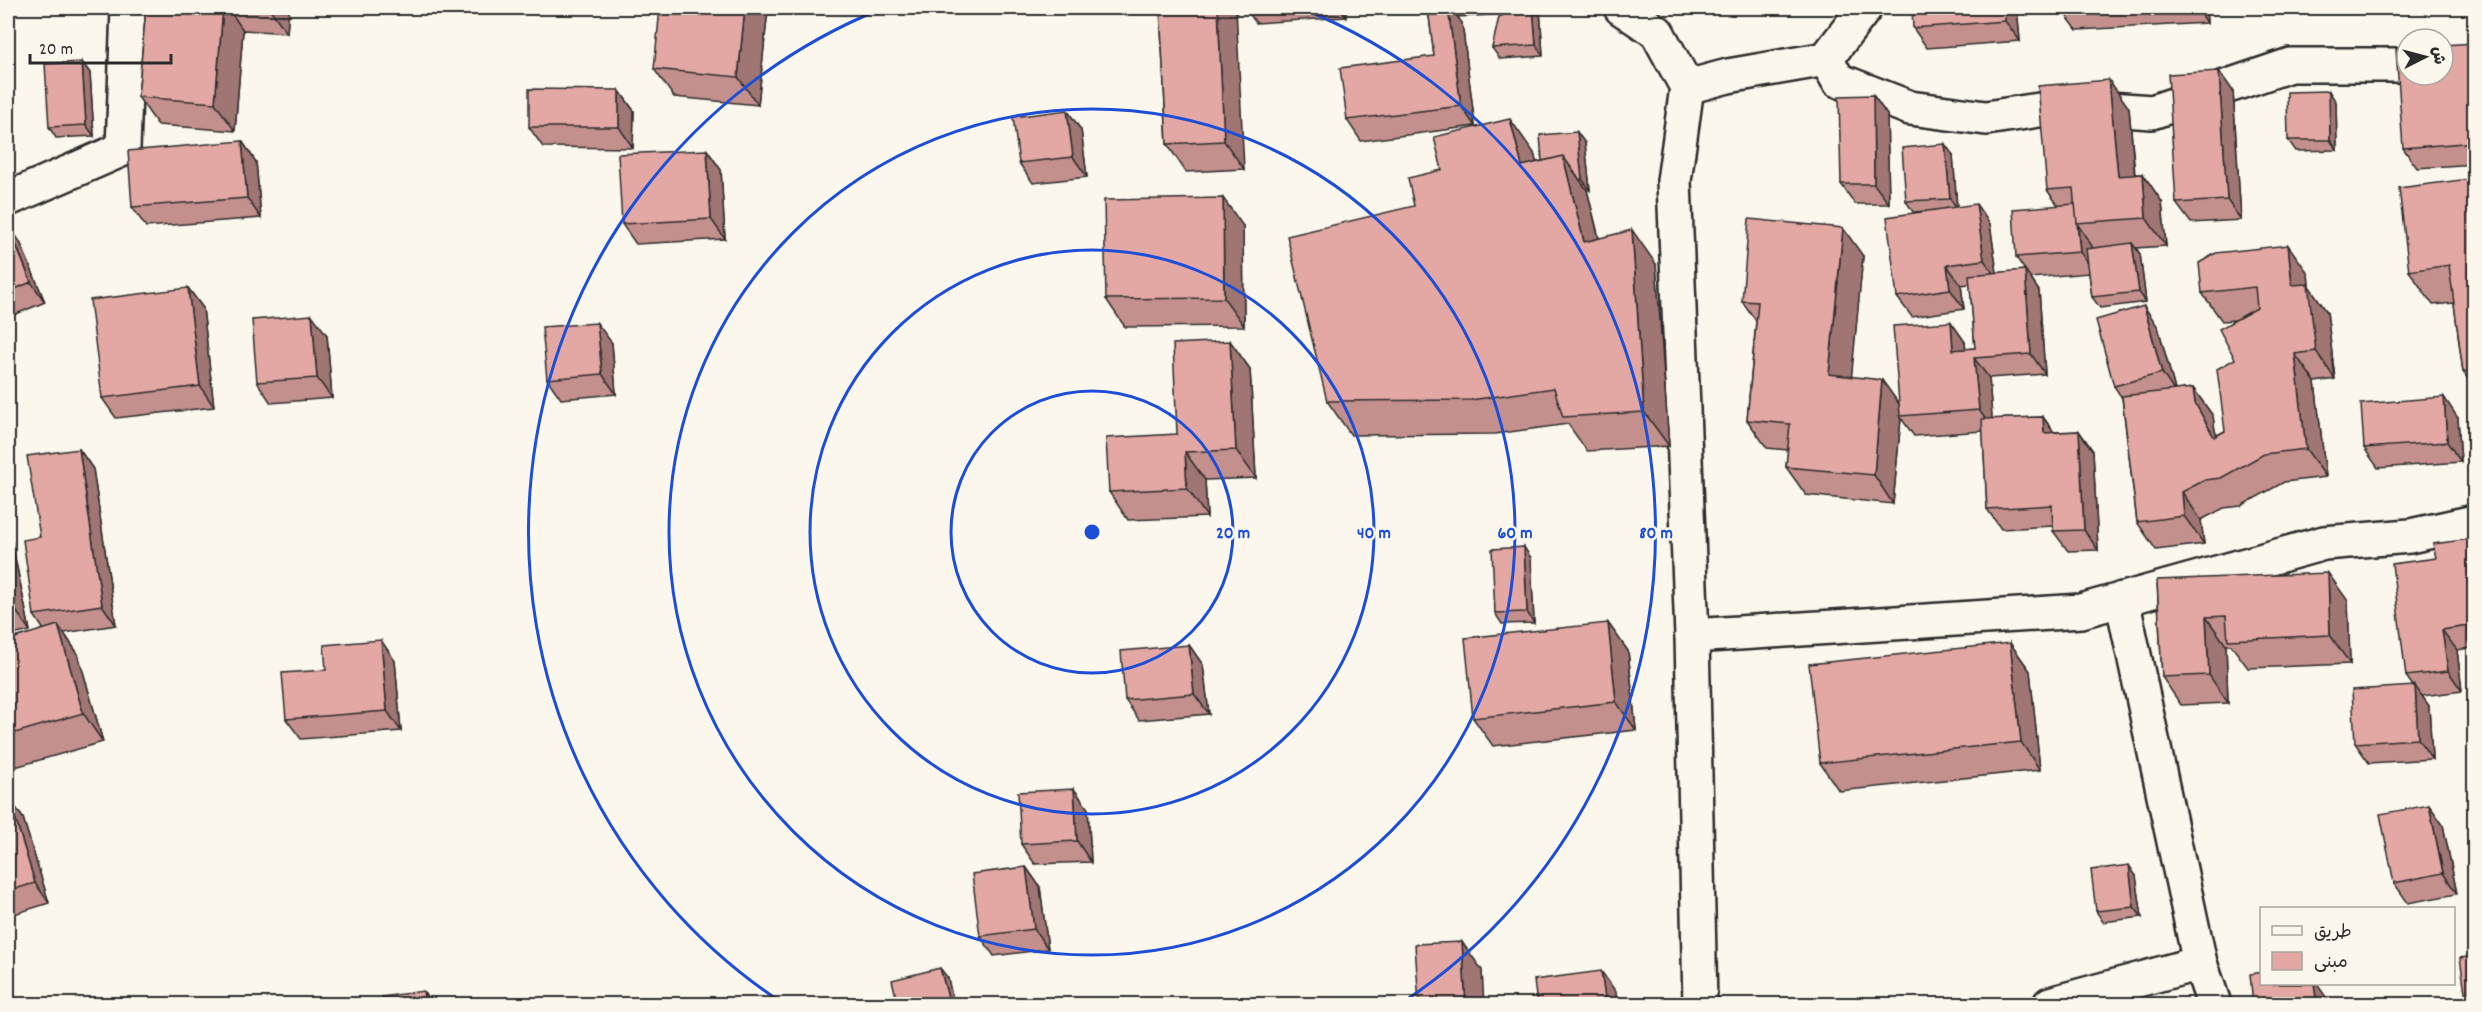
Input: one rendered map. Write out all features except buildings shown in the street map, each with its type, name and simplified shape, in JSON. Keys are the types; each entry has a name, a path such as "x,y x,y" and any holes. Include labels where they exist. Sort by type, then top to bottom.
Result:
{"street":[{"path":"8,199 123,149 128,8"},
{"path":"1621,8 1657,32 1688,87 1674,181 1692,636 1700,1005"},
{"path":"1688,87 1728,76 1826,59 1865,8"},
{"path":"1826,59 1838,80 1910,108 1986,118 2066,106 2152,112 2290,65 2395,65"},
{"path":"1692,636 2081,611 2324,543 2410,536 2475,522"},
{"path":"2122,599 2200,963 2214,1005"},
{"path":"2050,1005 2200,963"}]}
